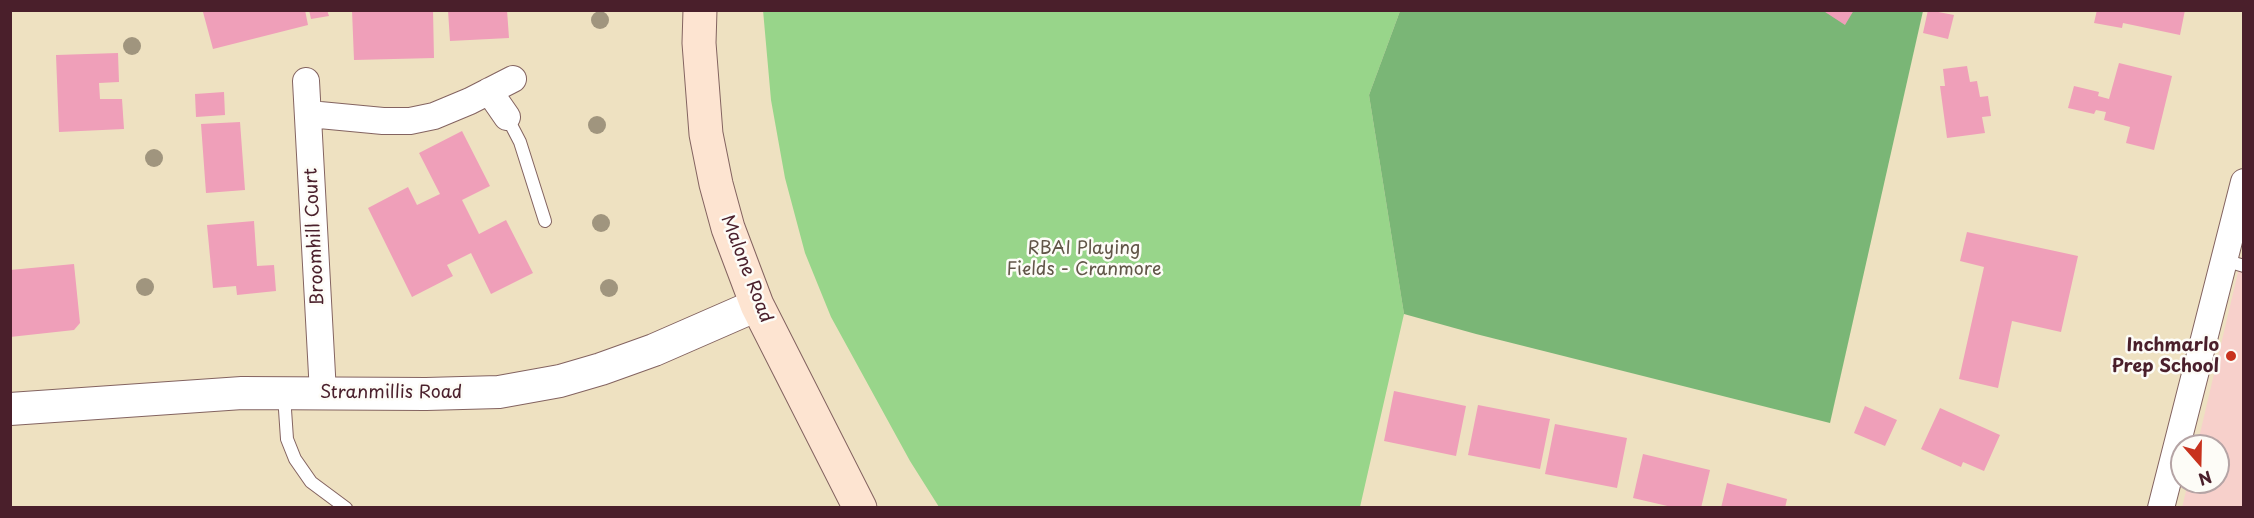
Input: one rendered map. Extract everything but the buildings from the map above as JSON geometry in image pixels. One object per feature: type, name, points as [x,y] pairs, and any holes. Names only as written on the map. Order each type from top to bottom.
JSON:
[{"type":"main road","name":"Malone Road","points":[[700,10],[699,43],[706,134],[728,228],[757,305],[860,507]]},
{"type":"street","points":[[309,114],[383,121],[410,121],[434,116],[513,79]]},
{"type":"street","name":"Broomhill Court","points":[[306,81],[324,393]]},
{"type":"street","points":[[489,91],[507,117]]},
{"type":"street","points":[[2161,507],[2234,263],[2244,182]]},
{"type":"street","name":"Stranmillis Road","points":[[10,409],[242,393],[499,392],[560,381],[637,356],[757,305]]},
{"type":"lane","points":[[507,117],[524,152],[545,221]]},
{"type":"lane","points":[[284,393],[287,439],[296,459],[311,482],[346,507]]},
{"type":"shaded area","name":"Inchmarlo Prep School","points":[[2243,251],[2243,507],[2182,508],[2185,494],[2230,494],[2230,434],[2200,434]]},
{"type":"green space","name":"RBAI Playing Fields - Cranmore","points":[[763,10],[1400,11],[1369,95],[1404,314],[1360,507],[939,507],[910,461],[831,317],[805,253],[785,178],[771,100]]},
{"type":"green space","points":[[1400,11],[1923,11],[1830,423],[1404,314],[1369,95]]},
{"type":"place","name":"Inchmarlo Prep School","points":[[2231,356]]}]
